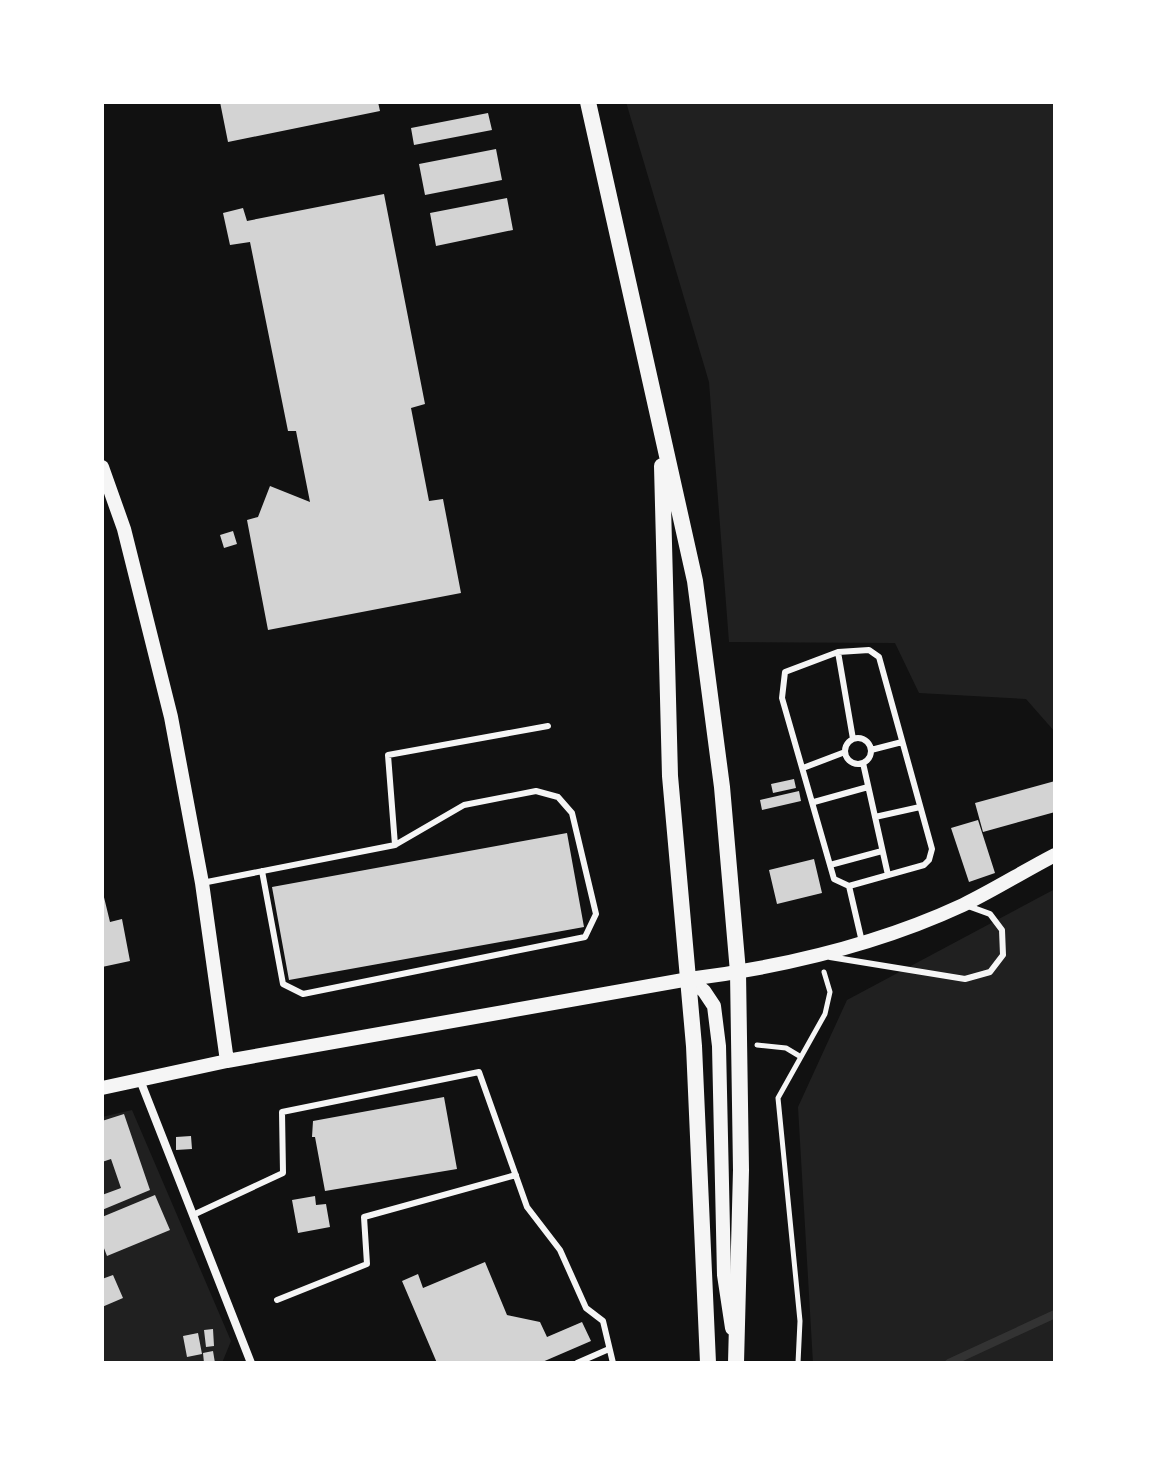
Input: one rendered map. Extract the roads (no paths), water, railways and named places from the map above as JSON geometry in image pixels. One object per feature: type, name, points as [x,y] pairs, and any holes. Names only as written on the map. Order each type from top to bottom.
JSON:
[{"type":"main road","points":[[588,102],[695,581],[722,787],[738,972],[741,1170],[736,1359]]},
{"type":"main road","points":[[662,435],[670,776],[689,979],[708,1363]]},
{"type":"street","points":[[102,467],[124,529],[171,717],[202,883],[227,1061]]},
{"type":"street","points":[[102,1088],[227,1061],[738,972],[819,955],[924,922],[1055,855]]},
{"type":"street","points":[[689,979],[704,991],[714,1006],[724,1275],[736,1359]]},
{"type":"street","points":[[139,1079],[251,1363]]},
{"type":"lane","points":[[869,650],[879,657],[902,742],[932,849],[929,860],[924,865],[849,886],[834,879],[782,698],[785,672],[838,652],[869,650]]},
{"type":"lane","points":[[838,652],[853,739]]},
{"type":"lane","points":[[395,845],[388,755],[548,726]]},
{"type":"lane","points":[[861,738],[871,750],[869,758],[863,763],[854,764],[845,752],[847,744],[861,738]]},
{"type":"lane","points":[[871,750],[902,742]]},
{"type":"lane","points":[[803,768],[845,752]]},
{"type":"lane","points":[[863,763],[888,875]]},
{"type":"lane","points":[[814,802],[868,787]]},
{"type":"lane","points":[[202,883],[262,871],[395,845],[464,805],[536,791],[558,797],[572,813],[596,914],[585,937],[303,994],[283,984],[262,871]]},
{"type":"lane","points":[[875,817],[920,807]]},
{"type":"lane","points":[[830,865],[882,851]]},
{"type":"lane","points":[[849,886],[862,942]]},
{"type":"lane","points":[[819,955],[965,979],[990,972],[1003,955],[1002,930],[990,914],[964,904]]},
{"type":"lane","points":[[193,1215],[283,1173],[282,1112],[479,1072],[527,1207],[560,1250],[586,1308],[603,1321],[613,1363]]},
{"type":"lane","points":[[277,1300],[367,1264],[364,1217],[516,1175]]},
{"type":"lane","points":[[577,1363],[609,1349]]},
{"type":"waterway","points":[[949,1363],[1055,1314]]}]
